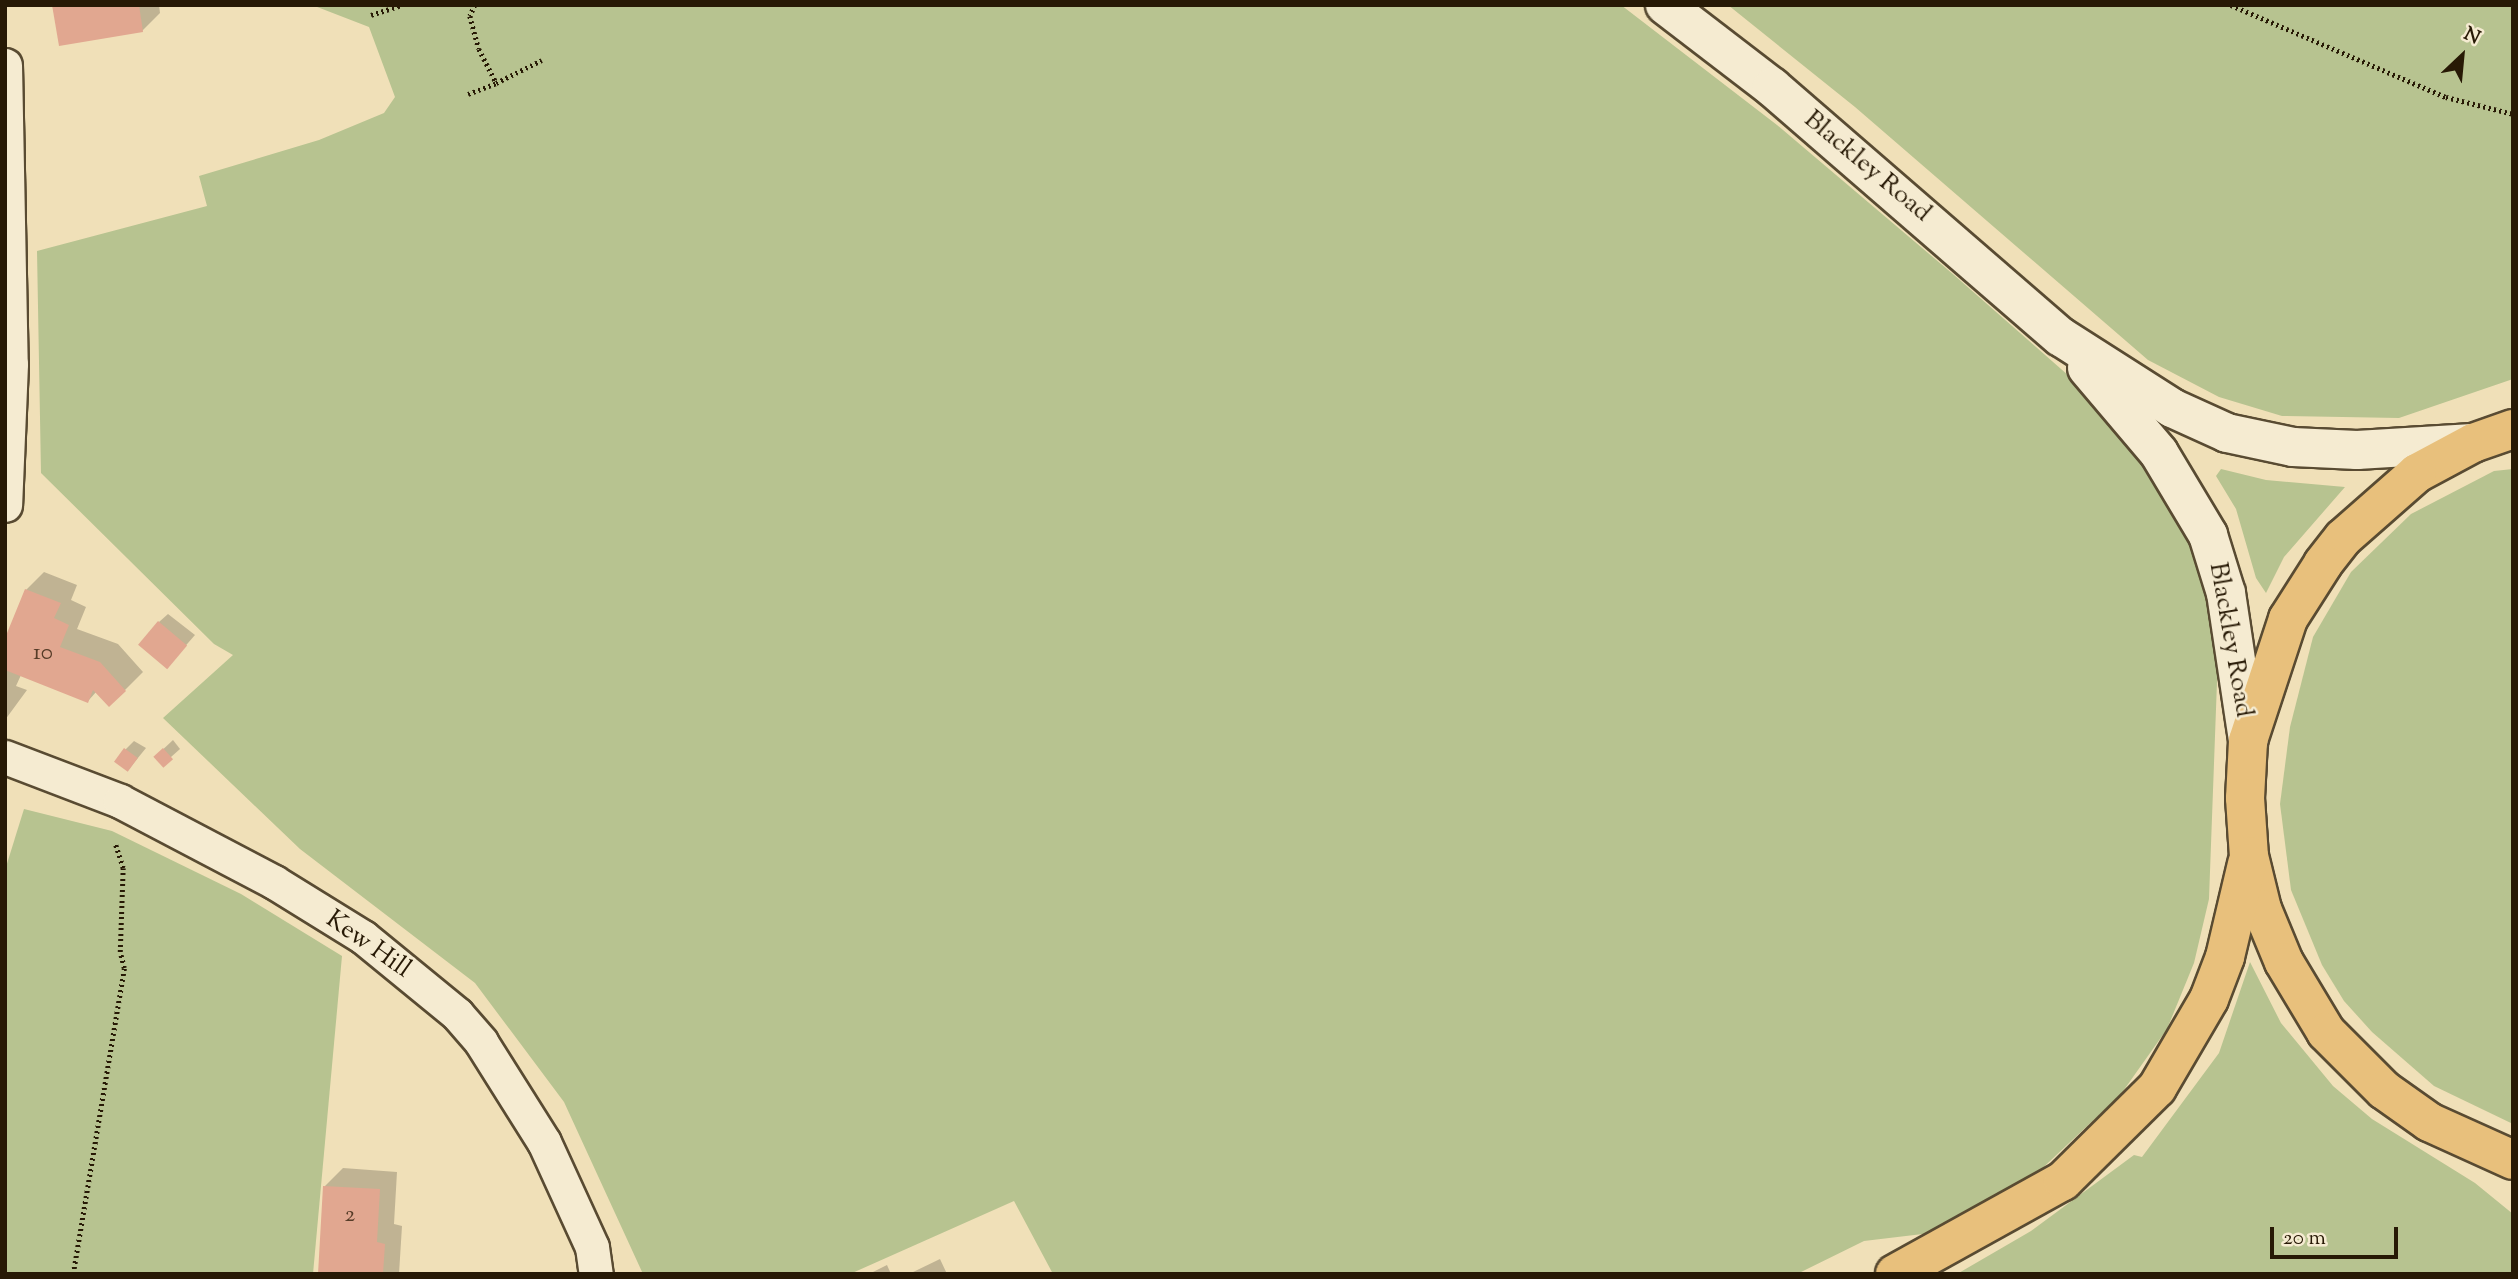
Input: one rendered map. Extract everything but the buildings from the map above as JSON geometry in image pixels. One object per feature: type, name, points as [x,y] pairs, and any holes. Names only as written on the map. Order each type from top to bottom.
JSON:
[{"type":"highway","points":[[1895,1274],[2063,1181],[2157,1088],[2209,999],[2225,957],[2249,856],[2248,741],[2288,619],[2323,564],[2390,493],[2473,443],[2513,429]]},
{"type":"highway","points":[[2249,856],[2280,953],[2326,1032],[2384,1090],[2429,1122],[2511,1161]]},
{"type":"street","name":"Blackley Road","points":[[1665,5],[1783,96],[2061,337],[2172,408],[2249,438],[2326,450],[2473,443]]},
{"type":"street","points":[[5,65],[11,364],[5,505]]},
{"type":"street","name":"Blackley Road","points":[[2061,337],[2159,453],[2208,535],[2227,593],[2248,741]]},
{"type":"street","name":"Kew Hill","points":[[5,757],[120,801],[274,882],[363,937],[457,1014],[481,1042],[544,1142],[592,1247],[596,1274]]},
{"type":"path","points":[[371,15],[401,5]]},
{"type":"path","points":[[475,5],[470,16],[476,38],[496,82]]},
{"type":"path","points":[[2231,5],[2446,97],[2513,114]]},
{"type":"path","points":[[468,94],[542,60]]},
{"type":"path","points":[[73,1274],[124,968],[120,952],[123,868],[112,831],[120,801]]},
{"type":"green space","points":[[312,5],[1621,5],[1777,125],[2069,376],[2126,434],[2168,488],[2214,602],[2218,655],[2209,899],[2194,963],[2167,1029],[2121,1094],[2032,1178],[1931,1233],[1864,1241],[1797,1274],[1053,1274],[1014,1201],[850,1274],[643,1274],[564,1102],[475,983],[300,849],[163,718],[233,655],[214,644],[41,473],[37,251],[207,206],[199,176],[319,140],[384,113],[395,97],[369,27]]},
{"type":"green space","points":[[1728,5],[2513,5],[2513,379],[2399,418],[2282,416],[2219,397],[2148,360],[1855,107]]},
{"type":"green space","points":[[2221,469],[2266,480],[2345,487],[2284,557],[2266,593],[2256,578],[2236,509],[2216,476]]},
{"type":"green space","points":[[2513,469],[2513,1124],[2434,1086],[2372,1032],[2344,1001],[2322,965],[2291,890],[2280,804],[2290,727],[2313,637],[2351,572],[2411,514],[2494,471]]},
{"type":"green space","points":[[24,809],[112,831],[241,894],[342,956],[313,1274],[5,1274],[5,870]]},
{"type":"green space","points":[[2250,962],[2281,1023],[2333,1086],[2372,1119],[2475,1183],[2513,1214],[2513,1274],[1957,1274],[2031,1231],[2134,1155],[2142,1157],[2219,1053]]}]
